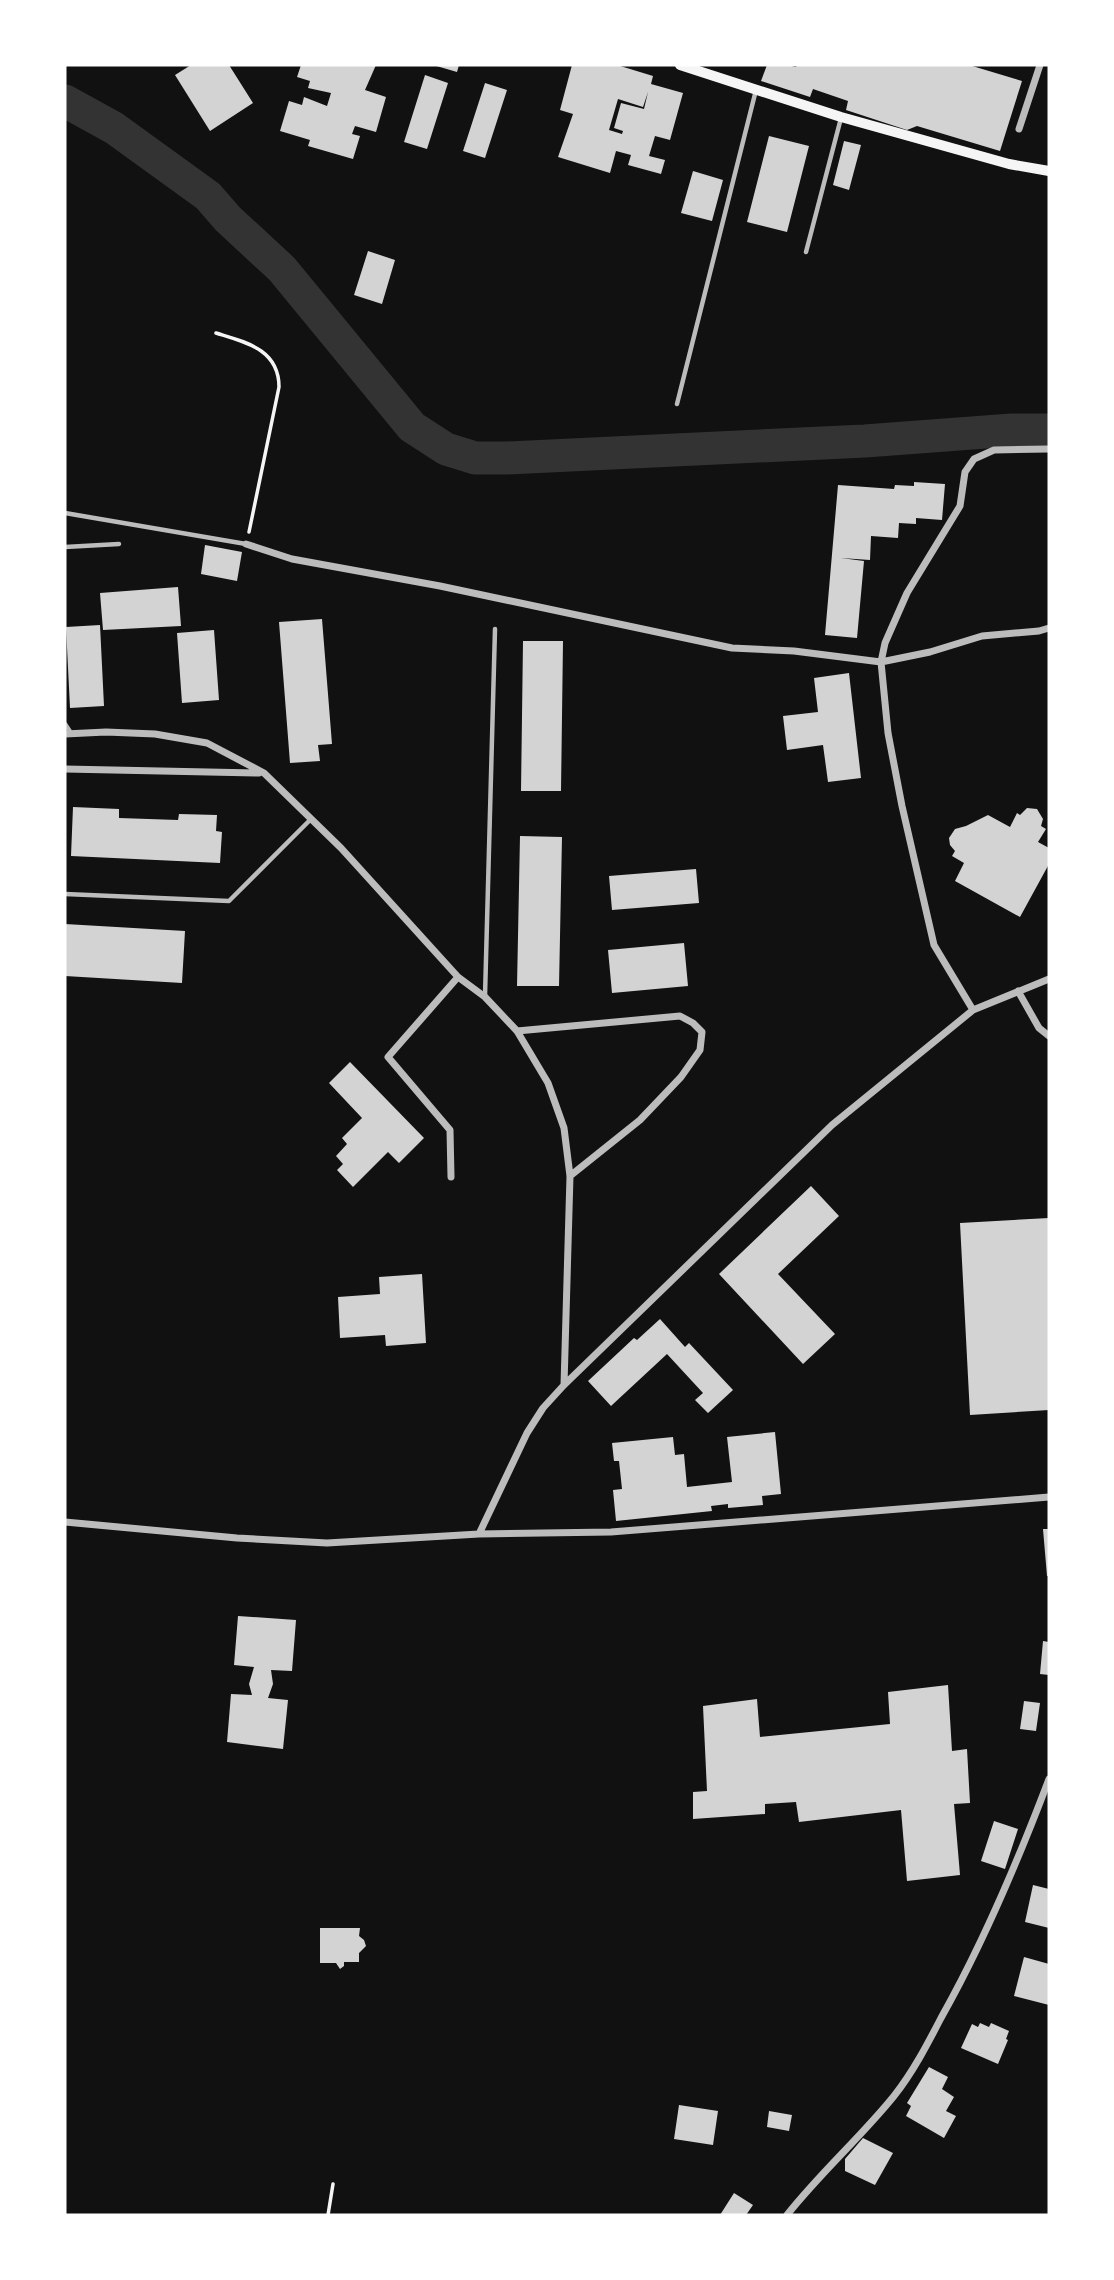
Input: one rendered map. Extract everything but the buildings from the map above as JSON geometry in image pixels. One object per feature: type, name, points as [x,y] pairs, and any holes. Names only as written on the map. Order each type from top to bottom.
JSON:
[{"type":"main road","points":[[680,65],[841,117],[1009,164],[1049,171]]},
{"type":"street","points":[[1020,129],[1041,65]]},
{"type":"street","points":[[973,1010],[934,945],[888,733],[881,662],[885,643],[907,593],[960,506],[965,472],[974,460],[994,450],[1049,449]]},
{"type":"street","points":[[246,544],[292,559],[440,586],[732,648],[794,651],[881,662],[930,652],[982,636],[1049,628]]},
{"type":"street","points":[[68,734],[155,734],[207,743],[264,773],[312,819],[458,976],[485,997],[517,1031],[548,1083],[564,1128],[570,1176],[565,1385]]},
{"type":"street","points":[[65,769],[264,773]]},
{"type":"street","points":[[451,1177],[450,1130],[388,1057],[458,976]]},
{"type":"street","points":[[479,1534],[527,1433],[543,1408],[832,1125],[973,1010],[1049,979]]},
{"type":"street","points":[[1018,991],[1039,1028],[1049,1036]]},
{"type":"street","points":[[517,1031],[680,1016],[702,1032],[700,1050],[681,1077],[640,1120],[570,1176]]},
{"type":"street","points":[[65,1522],[237,1538],[327,1543],[479,1534],[611,1532],[1049,1497]]},
{"type":"street","points":[[787,2215],[812,2183],[894,2097],[914,2068],[959,1986],[1017,1864],[1049,1779]]},
{"type":"lane","points":[[677,404],[756,89]]},
{"type":"lane","points":[[806,252],[841,117]]},
{"type":"lane","points":[[65,513],[246,544]]},
{"type":"lane","points":[[65,547],[119,544]]},
{"type":"lane","points":[[485,997],[495,629]]},
{"type":"lane","points":[[65,724],[68,734]]},
{"type":"lane","points":[[65,894],[229,901],[312,819]]},
{"type":"path","points":[[216,333],[252,344],[271,359],[279,373],[279,387],[246,544]]},
{"type":"path","points":[[328,2215],[333,2184]]},
{"type":"waterway","points":[[65,101],[114,128],[208,196],[228,219],[282,269],[412,427],[446,449],[475,458],[506,458],[1049,430]]}]
